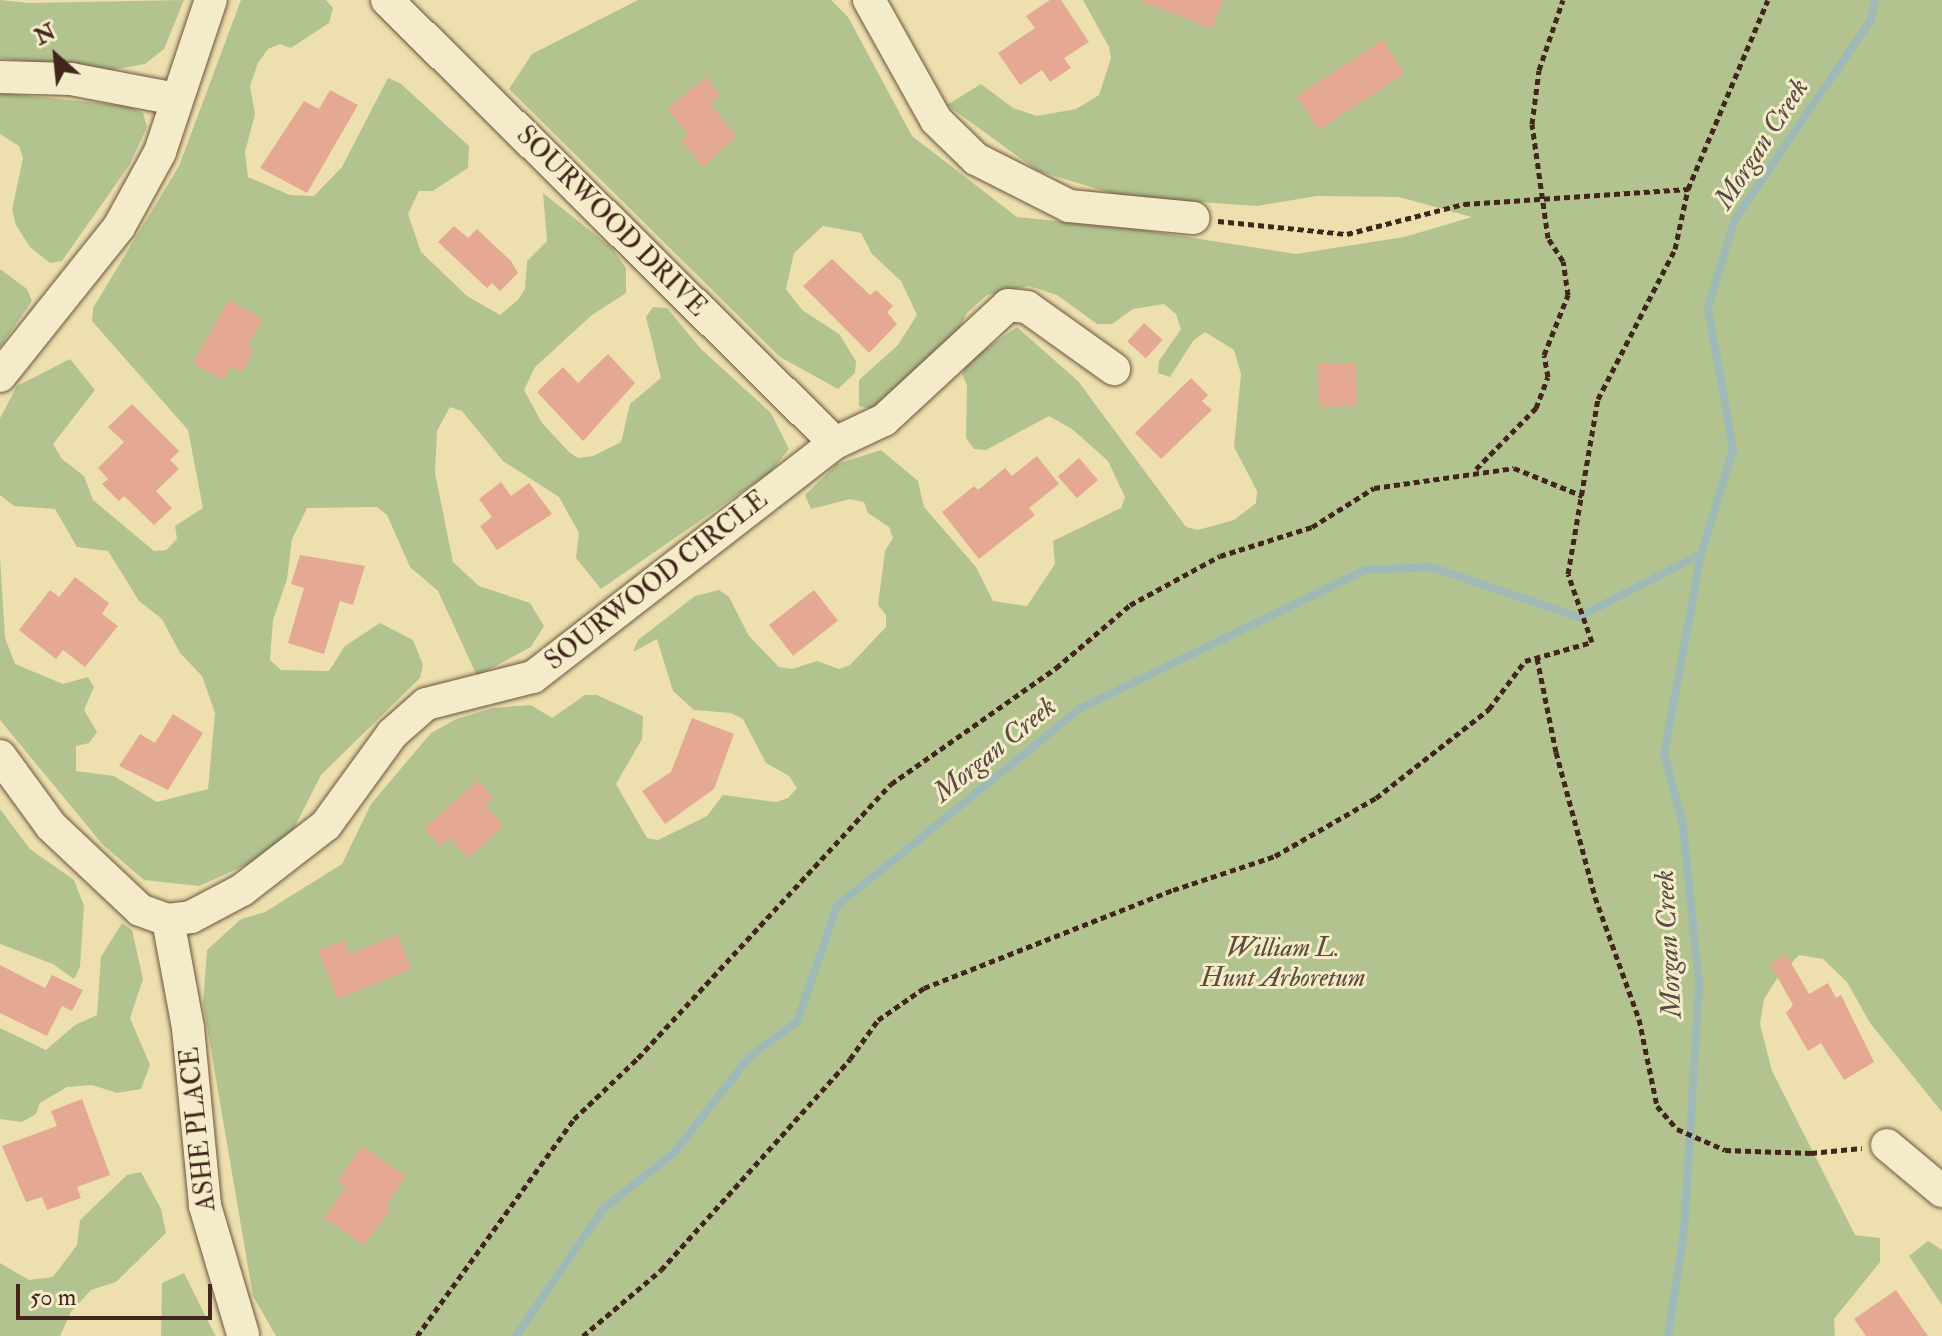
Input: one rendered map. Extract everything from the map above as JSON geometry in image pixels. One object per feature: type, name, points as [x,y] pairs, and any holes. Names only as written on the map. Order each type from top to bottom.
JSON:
[{"type":"street","points":[[0,376],[119,227],[160,152],[211,0]]},
{"type":"street","name":"SOURWOOD DRIVE","points":[[387,0],[835,443]]},
{"type":"street","points":[[869,0],[936,120],[976,159],[1069,206],[1193,218]]},
{"type":"street","points":[[0,77],[71,79],[176,99]]},
{"type":"street","name":"SOURWOOD CIRCLE","points":[[168,920],[191,917],[230,897],[286,859],[326,825],[392,734],[426,704],[533,677],[835,443],[884,420],[1008,305],[1027,307],[1114,369]]},
{"type":"street","points":[[0,756],[51,826],[140,910],[168,920]]},
{"type":"street","name":"ASHE PLACE","points":[[168,920],[188,1028],[205,1206],[243,1334]]},
{"type":"street","points":[[1887,1145],[1942,1191]]},
{"type":"path","points":[[1474,470],[1536,408],[1548,377],[1544,355],[1568,295],[1563,261],[1548,238],[1532,124],[1539,70],[1563,0]]},
{"type":"path","points":[[583,1336],[661,1270],[850,1059],[878,1020],[924,988],[1173,890],[1275,856],[1376,798],[1489,709],[1525,661],[1592,642],[1568,574],[1598,399],[1675,249],[1688,189],[1768,0]]},
{"type":"path","points":[[1193,218],[1347,234],[1464,204],[1688,189]]},
{"type":"path","points":[[417,1336],[574,1119],[638,1058],[891,784],[1056,668],[1130,605],[1220,556],[1312,527],[1374,488],[1474,470],[1514,468],[1583,496]]},
{"type":"path","points":[[1537,658],[1556,752],[1595,897],[1639,1019],[1657,1106],[1677,1129],[1725,1150],[1811,1153],[1887,1145]]},
{"type":"green space","points":[[0,0],[29,3],[184,0],[164,49],[145,64],[105,71],[0,58]]},
{"type":"green space","points":[[241,0],[326,0],[333,8],[329,23],[291,48],[280,44],[268,49],[258,63],[250,86],[255,114],[245,152],[248,177],[290,195],[314,196],[342,167],[388,78],[400,83],[469,146],[468,168],[433,191],[419,191],[408,214],[421,252],[467,296],[500,315],[518,300],[525,289],[527,261],[547,241],[543,193],[612,248],[626,268],[626,293],[592,315],[535,367],[524,390],[542,423],[569,452],[578,458],[593,456],[621,442],[630,404],[661,378],[646,317],[653,307],[667,308],[701,349],[771,413],[789,449],[772,471],[601,589],[576,558],[579,533],[559,497],[503,461],[462,411],[450,407],[437,431],[435,473],[453,562],[479,586],[530,603],[544,626],[531,647],[477,676],[438,591],[410,567],[387,515],[377,507],[307,508],[292,539],[287,579],[273,620],[270,660],[281,670],[329,671],[345,646],[380,623],[413,640],[423,665],[420,678],[321,775],[292,832],[264,857],[199,886],[144,880],[103,845],[0,720],[0,556],[5,638],[15,664],[63,684],[88,677],[94,687],[84,710],[97,732],[89,743],[76,746],[76,771],[114,776],[157,802],[208,789],[215,713],[202,676],[180,653],[162,619],[139,601],[108,551],[77,547],[55,509],[14,506],[0,495],[0,418],[17,386],[70,359],[95,390],[53,444],[62,459],[84,476],[93,500],[154,551],[166,550],[177,539],[175,526],[203,508],[188,430],[92,321],[93,308],[179,166]]},
{"type":"green space","name":"William L. Hunt Arboretum","points":[[638,0],[831,0],[848,17],[912,136],[1017,217],[1136,229],[1296,254],[1404,237],[1472,217],[1399,197],[1317,196],[1257,206],[1124,197],[1038,171],[947,105],[981,84],[1013,108],[1037,116],[1076,109],[1099,95],[1111,58],[1109,47],[1083,0],[1942,0],[1942,1112],[1870,1023],[1847,982],[1823,959],[1799,955],[1778,977],[1764,999],[1760,1024],[1772,1071],[1855,1235],[1880,1238],[1880,1262],[1834,1319],[1835,1336],[276,1336],[253,1296],[203,1003],[207,950],[241,919],[265,912],[342,864],[371,804],[431,733],[456,719],[493,708],[531,705],[552,718],[585,695],[597,695],[643,716],[642,739],[616,784],[647,838],[658,840],[707,816],[723,795],[776,802],[788,798],[797,788],[789,776],[766,763],[743,719],[731,713],[694,710],[673,691],[657,639],[633,652],[638,640],[695,596],[719,590],[729,597],[749,636],[779,667],[792,669],[817,661],[839,669],[850,665],[886,627],[886,615],[878,605],[885,551],[893,538],[889,527],[868,513],[864,502],[850,499],[811,509],[805,495],[837,464],[881,450],[918,481],[924,507],[976,567],[993,601],[1027,606],[1055,564],[1053,541],[1121,508],[1125,497],[1108,461],[1072,429],[1049,416],[986,450],[974,449],[966,438],[967,385],[962,374],[967,362],[1017,327],[1078,381],[1186,527],[1198,530],[1234,520],[1256,503],[1257,491],[1234,447],[1241,374],[1234,350],[1205,332],[1193,341],[1170,377],[1158,373],[1159,361],[1181,329],[1176,314],[1164,304],[1133,309],[1112,324],[1097,324],[1057,295],[1029,286],[987,295],[967,313],[945,356],[872,409],[859,406],[859,380],[898,345],[917,315],[901,281],[872,254],[861,233],[823,226],[794,253],[786,289],[802,310],[839,334],[856,361],[855,373],[838,389],[780,357],[509,89],[532,54]]},
{"type":"green space","points":[[0,93],[128,106],[143,113],[147,127],[130,164],[62,261],[50,263],[30,247],[16,225],[12,210],[23,158],[19,146],[0,134]]},
{"type":"green space","points":[[0,269],[27,289],[32,301],[0,347]]},
{"type":"green space","points":[[0,809],[30,849],[74,880],[84,906],[80,967],[74,979],[53,964],[0,944]]},
{"type":"green space","points":[[122,923],[132,930],[143,979],[130,1018],[150,1065],[141,1089],[117,1093],[92,1085],[67,1087],[40,1103],[36,1114],[22,1122],[0,1119],[0,1028],[46,1050],[75,1025],[97,1015],[101,957]]},
{"type":"green space","points":[[141,1172],[161,1209],[166,1233],[116,1282],[91,1290],[71,1312],[60,1336],[0,1336],[0,1263],[29,1280],[53,1277],[77,1245],[80,1220],[127,1175]]},
{"type":"green space","points":[[1928,1241],[1942,1250],[1942,1305],[1909,1256]]},
{"type":"green space","points":[[184,1273],[216,1336],[161,1336],[162,1283]]},
{"type":"building","points":[[1050,0],[1061,0],[1089,42],[1064,58],[1071,68],[1050,82],[1042,70],[1020,85],[998,53],[1035,28],[1026,16]]},
{"type":"building","points":[[1139,0],[1223,0],[1212,29]]},
{"type":"building","points":[[1383,40],[1405,74],[1318,130],[1297,96]]},
{"type":"building","points":[[706,77],[720,95],[710,104],[737,136],[703,166],[681,140],[688,134],[667,109]]},
{"type":"building","points":[[330,90],[358,105],[307,193],[260,168],[304,101],[319,109]]},
{"type":"building","points":[[454,226],[468,238],[477,229],[511,261],[518,273],[500,291],[492,283],[487,288],[438,242]]},
{"type":"building","points":[[832,259],[870,295],[876,290],[893,306],[887,312],[897,324],[869,353],[803,286]]},
{"type":"building","points":[[229,300],[263,319],[247,346],[254,350],[242,372],[231,367],[223,380],[193,363]]},
{"type":"building","points":[[1144,323],[1163,340],[1146,358],[1127,342]]},
{"type":"building","points":[[608,354],[635,383],[583,441],[537,392],[563,367],[578,383]]},
{"type":"building","points":[[1356,363],[1357,406],[1319,407],[1318,364]]},
{"type":"building","points":[[1191,378],[1208,395],[1202,401],[1212,410],[1161,459],[1135,433]]},
{"type":"building","points":[[132,404],[179,451],[170,460],[179,469],[156,491],[172,508],[154,525],[124,496],[119,501],[102,484],[108,479],[98,468],[124,442],[108,427]]},
{"type":"building","points":[[1037,456],[1059,484],[1029,508],[1035,515],[979,559],[942,512],[974,486],[978,490],[1005,468],[1012,476]]},
{"type":"building","points":[[1079,458],[1098,480],[1077,498],[1058,476]]},
{"type":"building","points":[[501,482],[511,496],[529,483],[552,514],[497,550],[480,526],[492,517],[479,499]]},
{"type":"building","points":[[300,555],[365,566],[353,605],[340,601],[324,654],[288,643],[304,588],[291,584]]},
{"type":"building","points":[[75,577],[109,603],[102,614],[118,626],[85,667],[63,650],[56,659],[19,630],[50,590],[59,597]]},
{"type":"building","points":[[814,590],[838,621],[793,656],[769,625]]},
{"type":"building","points":[[173,714],[203,733],[168,790],[119,766],[140,734],[155,743]]},
{"type":"building","points":[[692,718],[734,734],[714,789],[665,824],[642,791],[671,772]]},
{"type":"building","points":[[478,781],[493,798],[485,805],[503,825],[469,858],[449,837],[440,846],[424,828]]},
{"type":"building","points":[[398,935],[411,969],[338,999],[318,951],[344,940],[350,954]]},
{"type":"building","points":[[1786,954],[1809,994],[1828,983],[1836,998],[1841,995],[1874,1062],[1844,1080],[1821,1043],[1808,1051],[1786,1013],[1793,1005],[1770,964]]},
{"type":"building","points":[[0,965],[45,988],[52,975],[83,990],[72,1011],[62,1006],[47,1036],[0,1013]]},
{"type":"building","points":[[82,1099],[110,1175],[77,1187],[81,1198],[47,1210],[42,1197],[26,1202],[2,1146],[57,1126],[51,1111]]},
{"type":"building","points":[[362,1146],[406,1176],[386,1206],[391,1209],[364,1245],[324,1218],[346,1187],[338,1181]]},
{"type":"building","points":[[1896,1290],[1928,1336],[1866,1336],[1854,1319]]},
{"type":"waterway","name":"Morgan Creek","points":[[516,1336],[603,1209],[673,1154],[750,1056],[797,1022],[837,906],[1081,708],[1365,570],[1431,567],[1579,617],[1701,554],[1733,450],[1708,307],[1735,219],[1871,20],[1875,0]]},
{"type":"waterway","name":"Morgan Creek","points":[[1668,1336],[1684,1231],[1699,985],[1683,824],[1664,754],[1701,554]]}]
